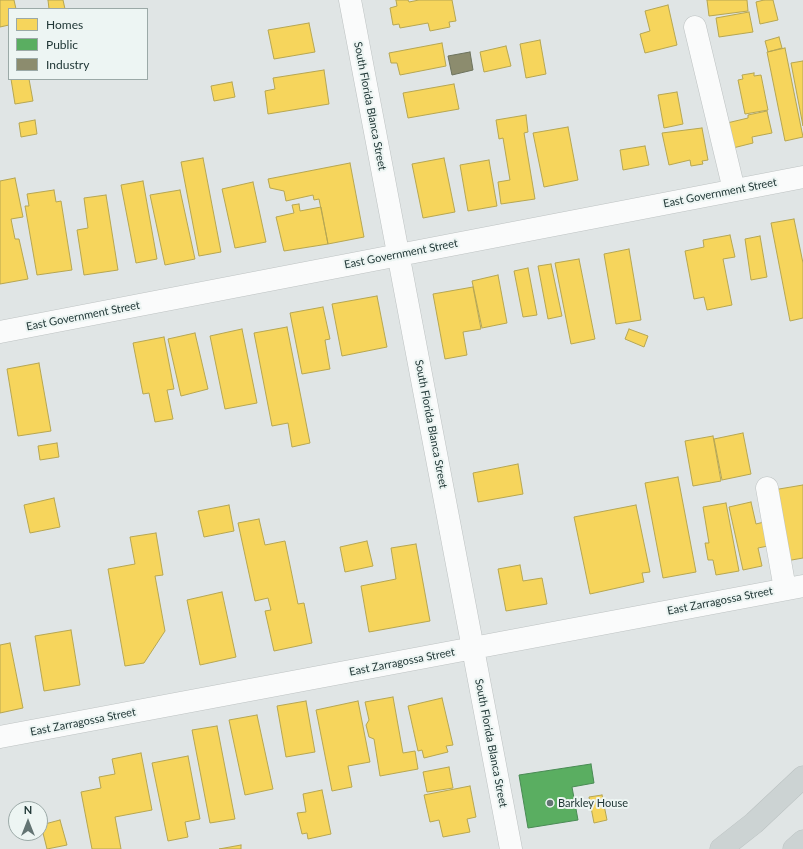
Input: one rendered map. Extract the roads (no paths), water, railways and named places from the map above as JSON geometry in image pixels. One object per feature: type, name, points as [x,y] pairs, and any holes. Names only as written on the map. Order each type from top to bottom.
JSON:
[{"type":"main road","points":[[721,849],[754,823],[803,777]]},
{"type":"main road","points":[[794,849],[803,841]]},
{"type":"street","name":"South Florida Blanca Street","points":[[350,0],[511,849]]},
{"type":"street","points":[[695,27],[734,190]]},
{"type":"street","name":"East Government Street","points":[[0,332],[803,177]]},
{"type":"street","points":[[767,488],[794,587]]},
{"type":"street","name":"East Zarragossa Street","points":[[0,737],[794,587]]},
{"type":"place","name":"Barkley House","points":[[550,803]]}]
